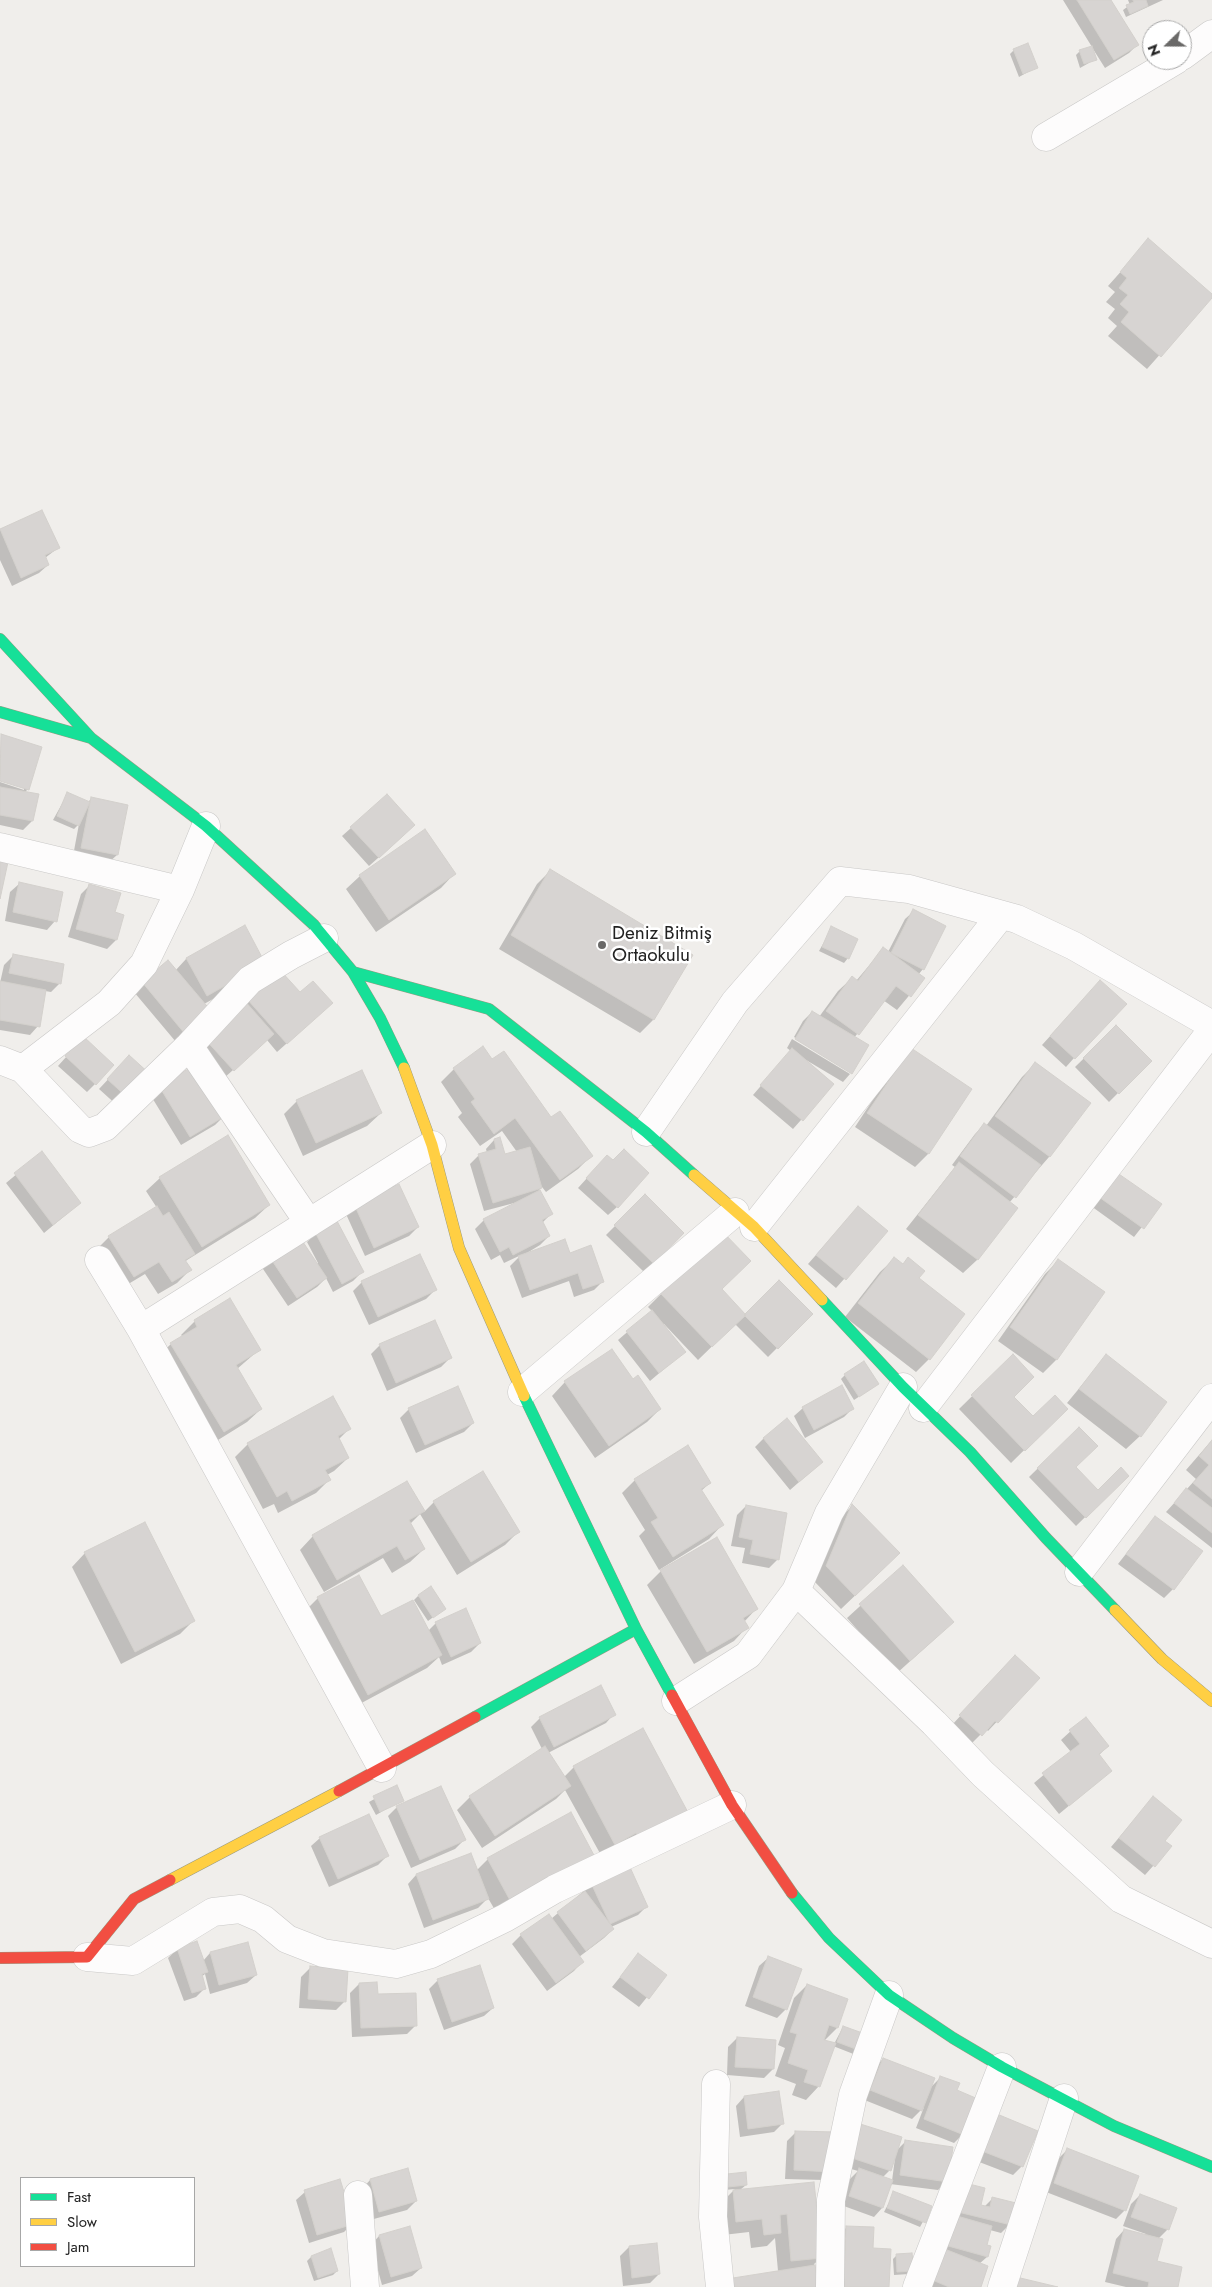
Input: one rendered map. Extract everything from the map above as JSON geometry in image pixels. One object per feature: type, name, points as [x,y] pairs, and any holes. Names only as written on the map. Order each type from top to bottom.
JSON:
[{"type":"street","points":[[1192,49],[1212,34]]},
{"type":"street","points":[[1046,137],[1159,70]]},
{"type":"street","points":[[0,639],[91,738],[206,826],[314,925],[353,972],[380,1018],[407,1074],[432,1145],[459,1248],[522,1392],[636,1629],[732,1805],[786,1886],[829,1938],[890,1995],[953,2038],[1002,2067],[1114,2126],[1212,2167]]},
{"type":"street","points":[[0,712],[91,738]]},
{"type":"street","points":[[206,826],[180,890],[144,964],[115,997],[11,1064],[80,1129],[89,1132],[105,1127],[189,1046],[250,980],[291,954],[324,938]]},
{"type":"street","points":[[0,847],[180,890]]},
{"type":"street","points":[[646,1132],[735,1002],[840,881],[909,889],[1017,919],[1074,946],[1212,1025]]},
{"type":"street","points":[[522,1392],[745,1219],[1001,915]]},
{"type":"street","points":[[353,972],[489,1009],[646,1132],[745,1219],[923,1408],[970,1452],[1079,1572],[1162,1659],[1212,1701]]},
{"type":"street","points":[[923,1408],[1212,1030]]},
{"type":"street","points":[[189,1046],[309,1223]]},
{"type":"street","points":[[141,1329],[432,1145]]},
{"type":"street","points":[[99,1260],[141,1329],[382,1768]]},
{"type":"street","points":[[676,1701],[748,1655],[796,1591],[829,1513],[903,1387]]},
{"type":"street","points":[[1079,1572],[1212,1398]]},
{"type":"street","points":[[796,1591],[934,1723],[997,1788],[1121,1899],[1212,1944]]},
{"type":"street","points":[[87,1956],[134,1899],[382,1768],[636,1629]]},
{"type":"street","points":[[0,1958],[87,1956],[133,1961],[213,1912],[240,1909],[264,1919],[287,1939],[323,1953],[396,1964],[431,1954],[505,1918],[556,1889],[732,1805]]},
{"type":"street","points":[[830,2287],[831,2200],[853,2095],[890,1995]]},
{"type":"street","points":[[917,2287],[1002,2067]]},
{"type":"street","points":[[716,2084],[713,2217],[720,2287]]},
{"type":"street","points":[[1002,2287],[1064,2098]]},
{"type":"street","points":[[358,2195],[365,2287]]},
{"type":"building","points":[[1077,0],[1111,0],[1139,45],[1114,60]]},
{"type":"building","points":[[1133,0],[1146,0],[1148,6],[1130,14],[1126,5],[1134,2]]},
{"type":"building","points":[[1028,43],[1038,68],[1023,74],[1013,49]]},
{"type":"building","points":[[1092,46],[1097,60],[1084,64],[1079,50]]},
{"type":"building","points":[[1148,238],[1212,294],[1212,298],[1161,357],[1121,322],[1129,312],[1120,304],[1128,295],[1119,288],[1127,278],[1120,272]]},
{"type":"building","points":[[42,510],[60,548],[45,555],[49,565],[21,578],[0,529]]},
{"type":"building","points":[[1,734],[42,747],[29,790],[0,781]]},
{"type":"building","points":[[0,787],[39,794],[33,821],[0,815]]},
{"type":"building","points":[[67,792],[90,802],[79,826],[57,816]]},
{"type":"building","points":[[387,794],[415,825],[379,858],[350,827]]},
{"type":"building","points":[[91,797],[128,805],[118,855],[81,848]]},
{"type":"building","points":[[425,829],[456,874],[389,920],[359,875]]},
{"type":"building","points":[[0,860],[8,862],[0,899]]},
{"type":"building","name":"Deniz Bitmiş Ortaokulu","points":[[550,869],[693,955],[654,1020],[511,935]]},
{"type":"building","points":[[19,882],[63,892],[57,922],[13,912]]},
{"type":"building","points":[[89,884],[121,893],[115,912],[124,915],[117,940],[76,929]]},
{"type":"building","points":[[913,909],[946,926],[924,970],[891,953]]},
{"type":"building","points":[[245,925],[265,963],[207,996],[186,958]]},
{"type":"building","points":[[831,926],[858,939],[849,959],[822,947]]},
{"type":"building","points":[[883,947],[925,978],[911,997],[896,986],[859,1035],[826,1011],[852,976],[858,981]]},
{"type":"building","points":[[13,954],[64,964],[61,984],[9,973]]},
{"type":"building","points":[[168,960],[212,1012],[185,1034],[142,982]]},
{"type":"building","points":[[280,970],[300,992],[313,981],[333,1003],[287,1044],[247,999]]},
{"type":"building","points":[[1100,980],[1127,1004],[1075,1059],[1050,1036]]},
{"type":"building","points":[[0,981],[46,990],[40,1027],[0,1020]]},
{"type":"building","points":[[244,1000],[274,1034],[234,1071],[203,1037]]},
{"type":"building","points":[[812,1011],[869,1045],[852,1074],[795,1039]]},
{"type":"building","points":[[1116,1025],[1152,1061],[1119,1094],[1083,1058]]},
{"type":"building","points":[[83,1036],[114,1065],[96,1085],[65,1056]]},
{"type":"building","points":[[483,1046],[492,1059],[504,1051],[551,1117],[560,1111],[593,1156],[560,1180],[515,1118],[494,1134],[471,1102],[475,1099],[453,1068]]},
{"type":"building","points":[[792,1048],[834,1084],[803,1121],[760,1085]]},
{"type":"building","points":[[911,1048],[972,1089],[929,1154],[867,1113]]},
{"type":"building","points":[[129,1055],[151,1075],[129,1099],[107,1079]]},
{"type":"building","points":[[1035,1062],[1091,1103],[1050,1157],[995,1116]]},
{"type":"building","points":[[195,1065],[225,1116],[190,1137],[159,1086]]},
{"type":"building","points":[[362,1070],[382,1113],[316,1143],[296,1100]]},
{"type":"building","points":[[984,1123],[1041,1165],[1016,1198],[960,1156]]},
{"type":"building","points":[[228,1135],[270,1205],[202,1247],[159,1177]]},
{"type":"building","points":[[500,1137],[505,1154],[530,1147],[542,1188],[493,1203],[478,1154],[496,1149],[494,1139]]},
{"type":"building","points":[[624,1149],[649,1173],[618,1208],[586,1178],[607,1155],[613,1160]]},
{"type":"building","points":[[42,1151],[81,1203],[53,1225],[14,1173]]},
{"type":"building","points":[[959,1162],[1018,1208],[978,1260],[918,1215]]},
{"type":"building","points":[[1116,1172],[1162,1204],[1144,1229],[1099,1197]]},
{"type":"building","points":[[399,1184],[419,1227],[374,1248],[354,1204]]},
{"type":"building","points":[[540,1190],[553,1214],[542,1220],[550,1236],[513,1255],[509,1247],[500,1252],[483,1219]]},
{"type":"building","points":[[645,1194],[684,1233],[654,1264],[614,1225]]},
{"type":"building","points":[[157,1206],[163,1216],[169,1212],[195,1254],[185,1260],[192,1270],[172,1282],[159,1262],[134,1277],[108,1236]]},
{"type":"building","points":[[858,1206],[888,1231],[846,1280],[816,1255]]},
{"type":"building","points":[[337,1221],[364,1272],[342,1284],[315,1232]]},
{"type":"building","points":[[720,1229],[751,1261],[722,1289],[746,1315],[712,1347],[660,1293]]},
{"type":"building","points":[[299,1236],[327,1278],[297,1298],[269,1256]]},
{"type":"building","points":[[565,1239],[570,1253],[591,1245],[604,1282],[583,1289],[578,1273],[530,1290],[518,1256]]},
{"type":"building","points":[[420,1254],[437,1290],[378,1317],[361,1281]]},
{"type":"building","points":[[894,1257],[903,1264],[908,1257],[925,1271],[919,1278],[965,1314],[930,1360],[858,1303]]},
{"type":"building","points":[[1058,1259],[1105,1292],[1057,1360],[1010,1327]]},
{"type":"building","points":[[779,1280],[813,1314],[778,1349],[744,1315]]},
{"type":"building","points":[[230,1298],[261,1350],[236,1365],[262,1409],[224,1432],[170,1343],[197,1327],[194,1320]]},
{"type":"building","points":[[652,1310],[686,1352],[659,1373],[626,1331]]},
{"type":"building","points":[[435,1320],[452,1358],[396,1383],[379,1344]]},
{"type":"building","points":[[612,1349],[633,1379],[638,1375],[661,1409],[609,1446],[564,1381]]},
{"type":"building","points":[[1013,1354],[1034,1377],[1014,1397],[1033,1416],[1055,1395],[1068,1409],[1025,1451],[971,1395]]},
{"type":"building","points":[[1106,1354],[1167,1402],[1141,1437],[1079,1389]]},
{"type":"building","points":[[864,1361],[879,1384],[859,1397],[844,1374]]},
{"type":"building","points":[[842,1385],[854,1409],[814,1430],[802,1407]]},
{"type":"building","points":[[458,1386],[474,1423],[425,1445],[408,1408]]},
{"type":"building","points":[[333,1396],[351,1429],[338,1436],[349,1458],[325,1470],[331,1480],[292,1501],[287,1491],[277,1497],[247,1443]]},
{"type":"building","points":[[787,1418],[823,1462],[799,1482],[763,1438]]},
{"type":"building","points":[[1079,1427],[1098,1446],[1076,1467],[1098,1490],[1121,1467],[1129,1476],[1086,1518],[1037,1468]]},
{"type":"building","points":[[1212,1440],[1212,1499],[1193,1483],[1209,1465],[1199,1456]]},
{"type":"building","points":[[688,1445],[711,1483],[701,1489],[724,1525],[673,1557],[651,1522],[658,1518],[634,1479]]},
{"type":"building","points":[[483,1471],[520,1532],[471,1562],[433,1501]]},
{"type":"building","points":[[407,1481],[425,1511],[409,1520],[425,1549],[405,1560],[397,1546],[337,1580],[312,1535]]},
{"type":"building","points":[[1186,1488],[1212,1508],[1212,1533],[1174,1503]]},
{"type":"building","points":[[852,1504],[900,1553],[855,1596],[826,1566]]},
{"type":"building","points":[[746,1505],[787,1513],[779,1560],[750,1554],[753,1540],[739,1537]]},
{"type":"building","points":[[1155,1516],[1203,1551],[1174,1590],[1126,1554]]},
{"type":"building","points":[[145,1522],[195,1621],[135,1652],[84,1552]]},
{"type":"building","points":[[717,1537],[758,1609],[743,1618],[749,1628],[707,1652],[660,1570]]},
{"type":"building","points":[[903,1565],[954,1622],[910,1661],[859,1604]]},
{"type":"building","points":[[359,1575],[381,1616],[413,1600],[442,1655],[368,1695],[317,1597]]},
{"type":"building","points":[[431,1586],[446,1609],[433,1618],[418,1595]]},
{"type":"building","points":[[466,1608],[481,1643],[451,1657],[435,1622]]},
{"type":"building","points":[[1015,1655],[1040,1678],[998,1723],[995,1721],[982,1736],[959,1715]]},
{"type":"building","points":[[601,1685],[616,1715],[554,1747],[539,1717]]},
{"type":"building","points":[[1086,1717],[1109,1746],[1099,1754],[1112,1771],[1069,1806],[1042,1773],[1080,1744],[1069,1730]]},
{"type":"building","points":[[643,1728],[691,1818],[642,1845],[636,1833],[615,1845],[573,1766]]},
{"type":"building","points":[[545,1746],[571,1786],[495,1836],[469,1796]]},
{"type":"building","points":[[397,1785],[404,1801],[380,1812],[373,1796]]},
{"type":"building","points":[[441,1786],[466,1840],[420,1860],[396,1806]]},
{"type":"building","points":[[1153,1796],[1182,1820],[1165,1841],[1172,1846],[1155,1867],[1119,1838]]},
{"type":"building","points":[[571,1812],[596,1859],[512,1904],[487,1858]]},
{"type":"building","points":[[369,1814],[389,1856],[338,1879],[319,1837]]},
{"type":"building","points":[[471,1853],[489,1899],[433,1920],[416,1874]]},
{"type":"building","points":[[629,1865],[648,1907],[610,1924],[591,1883]]},
{"type":"building","points":[[585,1891],[614,1929],[586,1951],[557,1912]]},
{"type":"building","points":[[549,1914],[584,1962],[556,1983],[520,1934]]},
{"type":"building","points":[[197,1941],[208,1972],[202,1974],[206,1989],[192,1993],[177,1948]]},
{"type":"building","points":[[248,1942],[257,1975],[219,1985],[210,1952]]},
{"type":"building","points":[[638,1953],[667,1975],[649,1999],[620,1977]]},
{"type":"building","points":[[768,1956],[802,1969],[787,2010],[753,1997]]},
{"type":"building","points":[[480,1965],[494,2008],[452,2022],[437,1979]]},
{"type":"building","points":[[310,1966],[348,1969],[346,2002],[308,1999]]},
{"type":"building","points":[[377,1982],[378,1994],[416,1993],[417,2026],[361,2028],[359,1983]]},
{"type":"building","points":[[807,1984],[848,1999],[838,2028],[829,2025],[824,2040],[836,2043],[820,2087],[804,2082],[808,2070],[788,2063],[797,2034],[790,2032]]},
{"type":"building","points":[[843,2026],[868,2035],[861,2051],[837,2042]]},
{"type":"building","points":[[737,2037],[776,2040],[774,2069],[735,2067]]},
{"type":"building","points":[[883,2058],[935,2078],[922,2111],[870,2090]]},
{"type":"building","points":[[940,2076],[960,2083],[957,2090],[978,2099],[964,2135],[924,2119]]},
{"type":"building","points":[[779,2091],[784,2124],[748,2129],[744,2096]]},
{"type":"building","points":[[997,2114],[1038,2131],[1023,2167],[982,2151]]},
{"type":"building","points":[[857,2123],[902,2137],[891,2171],[846,2156]]},
{"type":"building","points":[[795,2131],[836,2132],[834,2172],[794,2170]]},
{"type":"building","points":[[905,2140],[953,2147],[948,2182],[900,2175]]},
{"type":"building","points":[[1067,2148],[1139,2176],[1126,2211],[1054,2183]]},
{"type":"building","points":[[408,2168],[417,2201],[379,2212],[370,2179]]},
{"type":"building","points":[[859,2168],[893,2180],[883,2208],[849,2196]]},
{"type":"building","points":[[746,2172],[747,2185],[728,2187],[727,2174]]},
{"type":"building","points":[[340,2179],[354,2224],[317,2235],[304,2190]]},
{"type":"building","points":[[814,2182],[822,2258],[791,2261],[787,2214],[780,2215],[781,2233],[764,2235],[762,2219],[736,2222],[733,2190]]},
{"type":"building","points":[[961,2182],[985,2188],[981,2205],[990,2207],[992,2197],[1016,2203],[1011,2225],[954,2211]]},
{"type":"building","points":[[893,2191],[932,2206],[926,2223],[887,2208]]},
{"type":"building","points":[[1140,2194],[1177,2208],[1169,2230],[1131,2217]]},
{"type":"building","points":[[950,2214],[992,2226],[987,2245],[991,2246],[988,2257],[941,2244]]},
{"type":"building","points":[[410,2226],[422,2268],[391,2277],[379,2235]]},
{"type":"building","points":[[846,2226],[874,2227],[873,2248],[891,2249],[889,2287],[844,2287]]},
{"type":"building","points":[[1124,2229],[1163,2239],[1157,2261],[1182,2267],[1178,2287],[1148,2287],[1149,2282],[1113,2273]]},
{"type":"building","points":[[657,2243],[660,2274],[632,2278],[629,2246]]},
{"type":"building","points":[[331,2248],[338,2271],[318,2278],[311,2256]]},
{"type":"building","points":[[942,2248],[988,2266],[981,2287],[949,2287],[930,2279]]},
{"type":"building","points":[[912,2253],[914,2271],[897,2272],[896,2254]]},
{"type":"building","points":[[815,2265],[819,2287],[734,2287],[733,2278]]},
{"type":"building","points":[[1012,2276],[1058,2287],[1010,2287]]},
{"type":"traffic: fast","points":[[0,639],[91,738],[206,826],[314,925],[353,972],[380,1018],[404,1068]]},
{"type":"traffic: fast","points":[[0,712],[91,738]]},
{"type":"traffic: fast","points":[[353,972],[489,1009],[646,1132],[694,1175]]},
{"type":"traffic: fast","points":[[822,1300],[903,1387],[970,1452],[1046,1538],[1115,1610]]},
{"type":"traffic: fast","points":[[524,1396],[636,1629],[672,1695]]},
{"type":"traffic: fast","points":[[475,1717],[636,1629]]},
{"type":"traffic: fast","points":[[792,1893],[829,1938],[889,1995],[953,2038],[1002,2067],[1114,2126],[1212,2167]]},
{"type":"traffic: slow","points":[[404,1068],[432,1145],[459,1248],[524,1396]]},
{"type":"traffic: slow","points":[[694,1175],[754,1227],[822,1300]]},
{"type":"traffic: slow","points":[[1115,1610],[1162,1659],[1212,1701]]},
{"type":"traffic: slow","points":[[170,1880],[339,1791]]},
{"type":"traffic: jam","points":[[672,1695],[732,1805],[792,1893]]},
{"type":"traffic: jam","points":[[339,1791],[475,1717]]},
{"type":"traffic: jam","points":[[0,1958],[87,1957],[134,1899],[170,1880]]},
{"type":"place","name":"Deniz Bitmiş Ortaokulu","points":[[602,945]]}]
